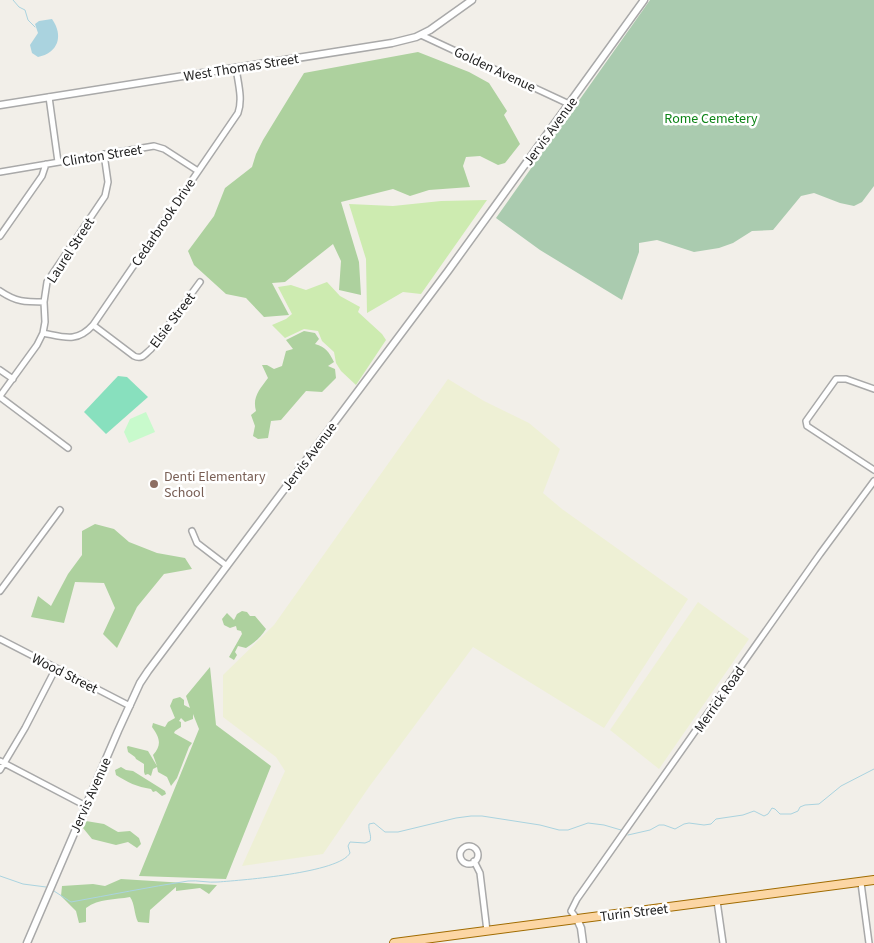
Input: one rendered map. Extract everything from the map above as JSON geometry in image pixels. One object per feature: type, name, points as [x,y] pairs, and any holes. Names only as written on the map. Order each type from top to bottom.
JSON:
[{"type":"main road","name":"Turin Street","points":[[394,943],[874,880]]},
{"type":"street","name":"West Thomas Street","points":[[0,105],[392,43],[421,35],[472,0]]},
{"type":"street","name":"Jervis Avenue","points":[[27,943],[130,706],[148,671],[448,271],[644,0]]},
{"type":"street","name":"Golden Avenue","points":[[421,35],[569,104]]},
{"type":"street","name":"Cedarbrook Drive","points":[[44,333],[65,338],[79,337],[86,333],[93,325],[238,113],[240,96],[236,68]]},
{"type":"street","points":[[50,97],[58,162]]},
{"type":"street","name":"Clinton Street","points":[[0,172],[154,146],[198,171]]},
{"type":"street","name":"Laurel Street","points":[[44,333],[45,289],[50,276],[105,196],[108,182],[104,154]]},
{"type":"street","points":[[0,236],[42,176],[46,164]]},
{"type":"street","name":"Elsie Street","points":[[93,325],[134,356],[142,357],[151,349],[200,282]]},
{"type":"street","points":[[0,292],[18,301],[44,302]]},
{"type":"street","points":[[44,333],[0,397],[68,448]]},
{"type":"street","points":[[0,370],[13,379]]},
{"type":"street","points":[[874,389],[846,379],[836,379],[806,421],[807,426],[874,470]]},
{"type":"street","name":"Merrick Road","points":[[576,919],[572,911],[577,899],[817,558],[874,481]]},
{"type":"street","points":[[0,590],[60,510]]},
{"type":"street","points":[[192,531],[197,543],[227,566]]},
{"type":"street","name":"Wood Street","points":[[0,638],[130,706]]},
{"type":"street","points":[[0,770],[2,763],[56,668]]},
{"type":"street","points":[[2,763],[86,806]]},
{"type":"street","points":[[474,861],[480,873],[487,931]]},
{"type":"street","points":[[861,882],[869,943]]},
{"type":"street","points":[[717,901],[723,943]]},
{"type":"street","points":[[576,919],[583,943]]},
{"type":"green space","name":"Rome Cemetery","points":[[650,0],[874,0],[874,186],[862,202],[854,206],[814,193],[801,196],[773,230],[752,231],[733,243],[719,248],[694,252],[657,240],[639,243],[639,252],[622,300],[540,250],[496,218]]},
{"type":"green space","points":[[418,52],[469,72],[489,83],[507,111],[504,115],[520,144],[505,163],[498,165],[480,156],[466,157],[463,166],[470,187],[429,190],[410,196],[393,189],[341,202],[359,262],[361,295],[339,290],[341,261],[333,244],[285,282],[272,283],[289,315],[264,317],[246,298],[226,294],[194,265],[188,251],[214,216],[225,188],[252,167],[263,140],[304,73]]},
{"type":"green space","points":[[487,200],[421,294],[403,292],[367,313],[366,259],[349,204],[393,206],[441,201]]},
{"type":"green space","points":[[327,282],[340,296],[360,307],[358,312],[386,340],[356,385],[341,371],[336,363],[334,352],[322,341],[318,331],[304,329],[285,338],[272,325],[292,314],[278,287],[291,285],[306,290]]},
{"type":"green space","points":[[304,331],[315,333],[319,339],[315,344],[325,348],[329,353],[334,362],[328,366],[335,369],[336,378],[322,392],[306,391],[281,420],[271,421],[268,438],[258,439],[253,436],[255,426],[251,415],[256,411],[255,401],[268,378],[262,365],[267,365],[274,369],[282,366],[286,351],[293,349],[286,340]]},
{"type":"green space","points":[[118,376],[127,377],[148,397],[106,434],[84,412]]},
{"type":"green space","points":[[448,379],[484,401],[529,423],[560,449],[543,493],[562,509],[688,599],[604,728],[473,647],[369,787],[323,854],[242,866],[285,771],[276,757],[223,717],[223,675],[274,625]]},
{"type":"green space","points":[[146,412],[155,432],[129,443],[124,432],[130,419]]},
{"type":"green space","points":[[95,524],[114,529],[129,542],[157,553],[185,558],[192,569],[164,574],[137,607],[117,648],[103,634],[115,608],[104,583],[75,582],[64,623],[31,617],[38,596],[51,606],[68,574],[82,555],[82,531]]},
{"type":"green space","points":[[698,602],[749,639],[659,769],[610,730]]},
{"type":"green space","points":[[242,611],[247,612],[250,616],[255,616],[266,629],[257,640],[246,648],[238,646],[235,652],[237,655],[234,660],[229,657],[242,634],[241,631],[237,630],[236,626],[230,628],[224,625],[222,619],[227,613],[234,620],[237,614]]},
{"type":"green space","points":[[210,667],[216,725],[271,766],[226,879],[139,876],[199,729],[193,714],[193,719],[185,722],[181,718],[179,721],[181,722],[181,727],[174,733],[192,743],[177,778],[171,786],[167,777],[158,772],[157,767],[153,769],[151,776],[145,775],[144,764],[128,752],[127,747],[148,751],[157,766],[153,755],[158,748],[159,741],[152,727],[153,723],[165,727],[168,722],[175,718],[170,706],[173,699],[180,697],[184,700],[184,705],[190,708],[186,696]]},
{"type":"green space","points":[[121,767],[133,771],[165,791],[166,794],[162,796],[156,791],[153,792],[151,789],[137,786],[120,778],[116,775],[115,770]]},
{"type":"green space","points":[[86,821],[104,824],[118,832],[130,831],[139,838],[141,844],[137,848],[128,842],[116,845],[92,839],[83,828]]},
{"type":"green space","points":[[121,879],[217,885],[209,894],[200,888],[176,891],[176,887],[150,910],[149,923],[138,922],[130,897],[102,901],[91,905],[86,908],[86,922],[79,923],[76,911],[61,896],[62,886],[93,884],[105,886]]},
{"type":"water","points":[[52,19],[58,32],[57,43],[50,52],[38,57],[32,53],[30,45],[38,33],[35,24],[39,21]]},
{"type":"waterway","points":[[13,0],[19,7],[25,10],[28,20],[35,27]]},
{"type":"waterway","points":[[628,835],[650,830],[659,825],[675,829],[689,823],[711,824],[716,819],[743,815],[754,811],[764,816],[772,808],[780,814],[791,814],[805,805],[819,804],[841,786],[874,769]]},
{"type":"waterway","points":[[54,891],[71,902],[188,881],[230,881],[310,870],[328,866],[342,860],[350,853],[348,846],[350,842],[365,843],[370,841],[369,824],[374,823],[385,832],[398,832],[456,818],[482,816],[540,825],[559,830],[568,830],[588,823],[621,830]]},
{"type":"waterway","points":[[0,876],[23,884],[46,887]]},
{"type":"place","name":"Denti Elementary School","points":[[154,484]]}]
